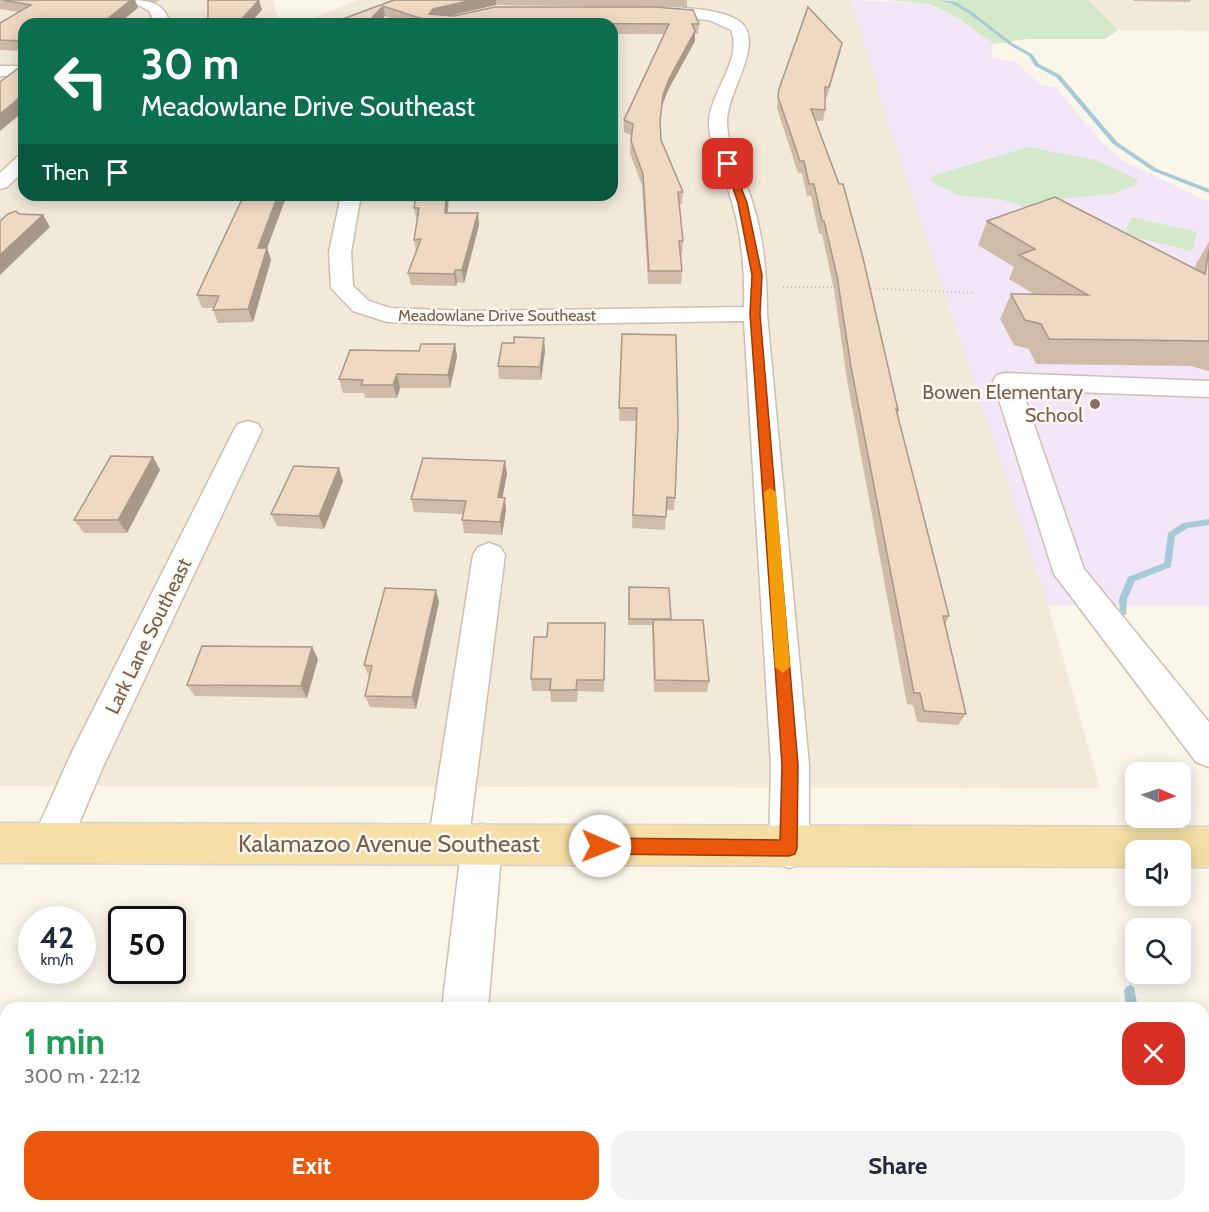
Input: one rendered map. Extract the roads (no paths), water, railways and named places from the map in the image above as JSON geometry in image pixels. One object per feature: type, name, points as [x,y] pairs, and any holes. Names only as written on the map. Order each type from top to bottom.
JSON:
[{"type":"main road","name":"Kalamazoo Avenue Southeast","points":[[0,843],[1209,848]]},
{"type":"street","points":[[136,0],[150,5],[161,18]]},
{"type":"street","points":[[631,11],[698,14],[716,18],[736,25],[744,38],[742,51],[719,103],[718,123],[721,144],[742,203],[757,275],[755,314],[790,765],[789,848]]},
{"type":"street","points":[[0,71],[18,71]]},
{"type":"street","points":[[0,183],[18,166]]},
{"type":"street","name":"Meadowlane Drive Southeast","points":[[350,201],[340,252],[342,288],[361,306],[387,315],[468,318],[755,314]]},
{"type":"street","points":[[1209,389],[1006,381],[1070,574],[1209,750]]},
{"type":"street","name":"Lark Lane Southeast","points":[[51,843],[84,766],[248,430]]},
{"type":"street","points":[[465,1002],[465,844],[489,555]]},
{"type":"waterway","points":[[941,0],[954,3],[971,13],[1011,44],[1031,55],[1037,65],[1058,76],[1115,143],[1155,170],[1209,191]]},
{"type":"waterway","points":[[1123,612],[1123,599],[1131,579],[1168,565],[1171,535],[1186,525],[1209,522]]},
{"type":"waterway","points":[[1130,991],[1131,1002]]},
{"type":"place","name":"Bowen Elementary School","points":[[1095,404]]}]
